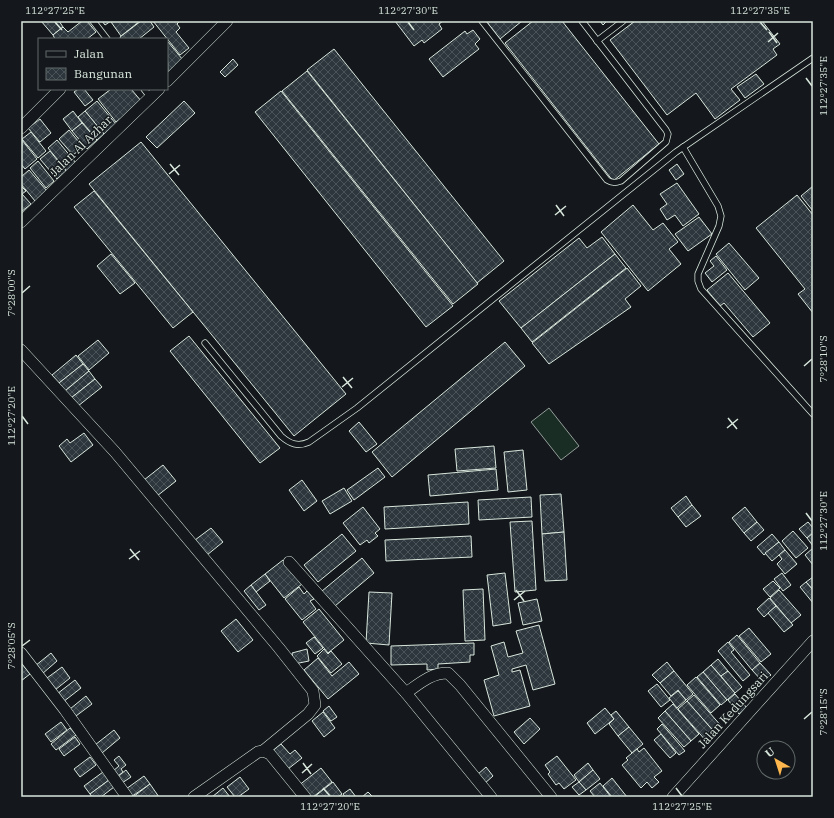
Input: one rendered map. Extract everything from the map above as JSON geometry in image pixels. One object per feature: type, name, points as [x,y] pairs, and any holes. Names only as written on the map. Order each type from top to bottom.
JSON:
[{"type":"street","points":[[168,80],[227,21]]},
{"type":"street","points":[[21,128],[59,90]]},
{"type":"street","name":"Jalan Al Azhar","points":[[21,222],[147,93]]},
{"type":"street","points":[[21,350],[115,452],[279,648],[313,692],[315,705],[308,714],[263,751],[258,752],[194,797]]},
{"type":"street","points":[[289,562],[406,692],[491,797]]},
{"type":"street","name":"Jalan Kedungsari","points":[[673,797],[813,641]]},
{"type":"street","points":[[21,653],[65,710],[127,797]]},
{"type":"street","points":[[406,692],[430,676],[439,673],[448,673],[460,685],[551,797]]},
{"type":"street","points":[[263,751],[270,754],[305,797]]},
{"type":"lane","points":[[93,21],[106,38]]},
{"type":"lane","points":[[482,21],[607,180],[616,183],[621,181],[666,142],[668,134],[582,21]]},
{"type":"lane","points":[[597,41],[623,21]]},
{"type":"lane","points":[[205,343],[281,436],[294,445],[302,445],[309,442],[357,408],[683,147],[813,58]]},
{"type":"lane","points":[[683,147],[718,206],[721,216],[719,226],[698,274],[698,281],[701,289],[813,414]]},
{"type":"green space","points":[[549,408],[579,446],[561,460],[531,422]]},
{"type":"building","points":[[41,21],[59,21],[63,27],[53,35]]},
{"type":"building","points":[[82,21],[87,21],[96,32],[88,38],[54,38],[53,35],[63,27],[68,32]]},
{"type":"building","points":[[102,21],[111,21],[105,25]]},
{"type":"building","points":[[140,21],[121,36],[111,22]]},
{"type":"building","points":[[141,21],[150,21],[154,27],[140,38],[120,37]]},
{"type":"building","points":[[153,21],[180,21],[177,24],[180,28],[176,32],[189,48],[180,55]]},
{"type":"building","points":[[395,21],[443,21],[439,24],[442,29],[424,43],[422,40],[414,46]]},
{"type":"building","points":[[486,21],[522,21],[500,39]]},
{"type":"building","points":[[533,21],[562,21],[659,144],[613,181],[505,43]]},
{"type":"building","points":[[600,21],[607,21],[603,25]]},
{"type":"building","points":[[635,21],[762,21],[780,44],[773,49],[777,55],[731,89],[740,100],[715,119],[696,93],[667,115],[610,40]]},
{"type":"building","points":[[473,30],[480,39],[475,44],[479,49],[443,77],[429,59],[465,31],[467,34]]},
{"type":"building","points":[[168,42],[183,60],[168,73]]},
{"type":"building","points":[[334,49],[504,261],[477,283],[307,70]]},
{"type":"building","points":[[233,59],[238,65],[225,77],[220,72]]},
{"type":"building","points":[[307,71],[478,284],[453,304],[282,91]]},
{"type":"building","points":[[756,74],[764,84],[745,98],[737,87]]},
{"type":"building","points":[[77,90],[85,90],[93,100],[85,106],[74,92]]},
{"type":"building","points":[[110,90],[132,90],[142,102],[116,122],[98,99]]},
{"type":"building","points":[[281,91],[453,306],[426,327],[255,112]]},
{"type":"building","points":[[97,101],[116,124],[104,134],[85,111]]},
{"type":"building","points":[[184,101],[195,113],[157,148],[146,137]]},
{"type":"building","points":[[73,111],[82,123],[72,131],[63,119]]},
{"type":"building","points":[[85,111],[104,134],[97,140],[78,117]]},
{"type":"building","points":[[40,119],[51,133],[40,142],[28,128]]},
{"type":"building","points":[[82,123],[97,140],[87,149],[72,131]]},
{"type":"building","points":[[69,130],[83,147],[73,155],[59,139]]},
{"type":"building","points":[[31,132],[46,151],[38,158],[22,139]]},
{"type":"building","points":[[22,140],[37,159],[25,169],[21,164]]},
{"type":"building","points":[[57,140],[76,163],[67,171],[48,148]]},
{"type":"building","points":[[141,142],[346,394],[294,436],[89,184]]},
{"type":"building","points":[[50,151],[66,171],[57,179],[40,159]]},
{"type":"building","points":[[38,161],[54,181],[46,188],[30,168]]},
{"type":"building","points":[[677,164],[684,174],[676,180],[669,170]]},
{"type":"building","points":[[29,170],[47,191],[35,201],[21,184],[21,177]]},
{"type":"building","points":[[677,183],[699,214],[683,226],[675,215],[667,220],[660,209],[667,204],[660,194]]},
{"type":"building","points":[[21,186],[26,191],[22,194],[31,204],[21,212]]},
{"type":"building","points":[[813,186],[813,211],[801,196]]},
{"type":"building","points":[[94,191],[193,312],[173,328],[74,207]]},
{"type":"building","points":[[797,195],[813,215],[813,313],[798,294],[805,289],[756,228]]},
{"type":"building","points":[[633,205],[653,230],[663,223],[678,242],[669,249],[681,264],[648,291],[601,232]]},
{"type":"building","points":[[699,217],[712,234],[688,251],[675,234]]},
{"type":"building","points":[[602,237],[615,254],[521,328],[499,301],[579,238],[587,248]]},
{"type":"building","points":[[729,243],[759,278],[745,290],[716,254]]},
{"type":"building","points":[[111,254],[135,283],[120,294],[97,266]]},
{"type":"building","points":[[615,254],[626,268],[532,342],[521,328]]},
{"type":"building","points":[[716,256],[727,270],[712,282],[705,273],[714,266],[710,261]]},
{"type":"building","points":[[627,268],[641,286],[625,299],[631,307],[549,364],[532,343]]},
{"type":"building","points":[[728,273],[770,323],[753,337],[724,303],[720,306],[707,290]]},
{"type":"building","points":[[189,336],[280,448],[260,463],[170,351]]},
{"type":"building","points":[[98,340],[109,353],[89,370],[78,356]]},
{"type":"building","points":[[505,342],[525,366],[392,477],[372,452]]},
{"type":"building","points":[[76,355],[83,364],[59,383],[52,375]]},
{"type":"building","points":[[83,364],[89,371],[65,391],[59,383]]},
{"type":"building","points":[[89,371],[95,379],[71,398],[65,391]]},
{"type":"building","points":[[95,379],[102,387],[78,406],[71,398]]},
{"type":"building","points":[[359,422],[377,444],[366,452],[349,431]]},
{"type":"building","points":[[84,433],[93,445],[71,462],[59,446],[67,439],[70,443]]},
{"type":"building","points":[[494,446],[496,468],[457,471],[455,449]]},
{"type":"building","points":[[523,450],[527,490],[508,492],[504,452]]},
{"type":"building","points":[[163,465],[176,481],[157,496],[144,480]]},
{"type":"building","points":[[378,468],[385,477],[354,500],[347,490]]},
{"type":"building","points":[[496,469],[498,490],[430,496],[428,475]]},
{"type":"building","points":[[302,480],[317,501],[304,511],[289,490]]},
{"type":"building","points":[[344,488],[352,501],[330,514],[322,501]]},
{"type":"building","points":[[561,494],[564,532],[542,534],[540,495]]},
{"type":"building","points":[[686,496],[692,505],[678,517],[671,508]]},
{"type":"building","points":[[531,497],[532,517],[479,520],[478,500]]},
{"type":"building","points":[[468,502],[469,524],[385,529],[384,507]]},
{"type":"building","points":[[692,505],[701,516],[686,527],[678,517]]},
{"type":"building","points":[[363,507],[380,529],[375,533],[378,536],[369,543],[367,540],[360,545],[343,523]]},
{"type":"building","points":[[745,507],[757,522],[744,533],[732,518]]},
{"type":"building","points":[[532,521],[536,590],[515,592],[510,522]]},
{"type":"building","points":[[757,522],[764,530],[751,541],[744,533]]},
{"type":"building","points":[[808,522],[813,528],[813,533],[807,538],[799,529]]},
{"type":"building","points":[[211,528],[223,542],[207,555],[195,540]]},
{"type":"building","points":[[793,531],[808,548],[796,558],[782,541]]},
{"type":"building","points":[[564,532],[567,580],[545,581],[542,534]]},
{"type":"building","points":[[813,533],[813,546],[807,538]]},
{"type":"building","points":[[342,534],[356,551],[318,582],[304,565]]},
{"type":"building","points":[[772,534],[779,542],[764,555],[757,547]]},
{"type":"building","points":[[471,536],[472,557],[386,561],[385,540]]},
{"type":"building","points":[[779,542],[785,550],[772,561],[765,553]]},
{"type":"building","points":[[813,548],[813,565],[805,555]]},
{"type":"building","points":[[785,550],[797,564],[785,574],[777,564],[782,559],[779,555]]},
{"type":"building","points":[[362,558],[374,573],[335,606],[322,591]]},
{"type":"building","points":[[283,560],[302,584],[284,598],[265,574]]},
{"type":"building","points":[[505,573],[511,623],[493,626],[487,575]]},
{"type":"building","points":[[782,573],[791,585],[783,591],[774,579]]},
{"type":"building","points":[[265,574],[270,581],[256,592],[251,585]]},
{"type":"building","points":[[813,577],[813,590],[806,582]]},
{"type":"building","points":[[773,581],[780,588],[770,597],[763,589]]},
{"type":"building","points":[[806,582],[813,590],[813,603],[800,587]]},
{"type":"building","points":[[251,585],[266,605],[259,610],[244,591]]},
{"type":"building","points":[[299,587],[304,594],[307,591],[314,599],[310,601],[316,609],[302,620],[285,599]]},
{"type":"building","points":[[483,589],[485,640],[465,641],[463,590]]},
{"type":"building","points":[[779,590],[801,615],[791,623],[770,598]]},
{"type":"building","points":[[369,592],[392,593],[389,645],[366,643]]},
{"type":"building","points":[[769,598],[776,606],[764,617],[757,609]]},
{"type":"building","points":[[537,599],[542,621],[523,625],[518,603]]},
{"type":"building","points":[[776,606],[793,625],[784,632],[768,613]]},
{"type":"building","points":[[319,609],[344,640],[328,653],[303,622]]},
{"type":"building","points":[[236,619],[253,640],[238,652],[221,631]]},
{"type":"building","points":[[539,625],[555,684],[533,690],[526,665],[512,669],[512,672],[520,670],[530,706],[494,716],[484,680],[499,675],[491,646],[504,642],[508,657],[523,653],[516,631]]},
{"type":"building","points":[[749,628],[771,654],[761,662],[739,636]]},
{"type":"building","points":[[737,635],[760,663],[752,670],[729,642]]},
{"type":"building","points":[[314,637],[323,648],[315,654],[306,643]]},
{"type":"building","points":[[728,642],[734,650],[731,652],[750,675],[743,681],[718,651]]},
{"type":"building","points":[[474,643],[474,655],[470,655],[470,662],[438,664],[438,669],[427,670],[427,664],[391,665],[391,646]]},
{"type":"building","points":[[307,649],[309,661],[294,664],[292,653]]},
{"type":"building","points":[[324,649],[328,654],[331,651],[342,664],[331,673],[317,656]]},
{"type":"building","points":[[51,653],[57,661],[42,674],[35,666]]},
{"type":"building","points":[[318,658],[332,676],[349,662],[359,674],[328,699],[304,670]]},
{"type":"building","points":[[718,659],[728,671],[721,676],[711,665]]},
{"type":"building","points":[[667,662],[674,671],[660,683],[652,675]]},
{"type":"building","points":[[760,663],[771,675],[763,682],[752,670]]},
{"type":"building","points":[[22,664],[30,674],[21,681],[21,665]]},
{"type":"building","points":[[711,665],[735,693],[727,700],[703,672]]},
{"type":"building","points":[[62,667],[70,678],[55,690],[47,678]]},
{"type":"building","points":[[674,671],[693,694],[686,700],[678,690],[671,696],[660,683]]},
{"type":"building","points":[[728,671],[742,687],[735,693],[721,676]]},
{"type":"building","points":[[703,672],[727,700],[721,705],[697,677]]},
{"type":"building","points":[[696,677],[720,705],[711,713],[687,685]]},
{"type":"building","points":[[75,680],[81,688],[63,702],[57,694]]},
{"type":"building","points":[[657,684],[670,700],[661,707],[648,691]]},
{"type":"building","points":[[678,691],[686,700],[677,708],[669,698]]},
{"type":"building","points":[[735,694],[747,708],[739,714],[728,700]]},
{"type":"building","points":[[694,695],[723,728],[716,734],[687,701]]},
{"type":"building","points":[[86,696],[92,704],[76,716],[70,709]]},
{"type":"building","points":[[687,701],[716,734],[707,742],[678,709]]},
{"type":"building","points":[[673,704],[699,734],[691,741],[665,711]]},
{"type":"building","points":[[329,706],[337,717],[331,721],[323,711]]},
{"type":"building","points":[[605,708],[614,719],[595,734],[587,723]]},
{"type":"building","points":[[616,711],[629,727],[618,736],[609,724],[614,719],[611,715]]},
{"type":"building","points":[[665,711],[691,741],[684,747],[658,718]]},
{"type":"building","points":[[323,712],[335,728],[324,737],[312,721]]},
{"type":"building","points":[[530,718],[540,729],[524,744],[514,732]]},
{"type":"building","points":[[61,722],[67,730],[51,742],[45,734]]},
{"type":"building","points":[[662,724],[685,751],[679,755],[657,729]]},
{"type":"building","points":[[629,727],[643,744],[632,753],[618,736]]},
{"type":"building","points":[[70,728],[76,735],[56,750],[51,744]]},
{"type":"building","points":[[114,730],[120,738],[102,753],[95,745]]},
{"type":"building","points":[[661,734],[676,753],[670,758],[654,740]]},
{"type":"building","points":[[75,737],[80,744],[64,756],[59,749]]},
{"type":"building","points":[[281,744],[290,754],[295,750],[302,758],[288,769],[273,750]]},
{"type":"building","points":[[644,748],[662,771],[654,777],[659,782],[652,788],[647,782],[641,788],[622,765],[628,760],[626,758],[637,749],[639,752]]},
{"type":"building","points":[[119,756],[126,765],[121,769],[123,772],[117,777],[113,771],[119,766],[114,760]]},
{"type":"building","points":[[557,756],[576,780],[564,789],[559,783],[556,785],[548,774],[550,772],[545,765]]},
{"type":"building","points":[[90,757],[96,765],[80,777],[74,769]]},
{"type":"building","points":[[588,763],[593,770],[579,782],[574,775]]},
{"type":"building","points":[[486,767],[493,776],[484,784],[477,775]]},
{"type":"building","points":[[321,768],[332,782],[313,797],[307,797],[298,786]]},
{"type":"building","points":[[126,770],[131,777],[122,783],[117,777]]},
{"type":"building","points":[[593,770],[600,779],[586,790],[579,782]]},
{"type":"building","points":[[103,772],[109,780],[90,794],[84,786]]},
{"type":"building","points":[[144,776],[150,784],[131,797],[126,789]]},
{"type":"building","points":[[240,777],[249,789],[238,797],[235,797],[227,787]]},
{"type":"building","points":[[612,778],[627,797],[612,797],[603,786]]},
{"type":"building","points":[[109,780],[114,787],[101,797],[92,797],[90,794]]},
{"type":"building","points":[[333,782],[342,794],[338,797],[314,797]]},
{"type":"building","points":[[579,782],[586,790],[579,795],[572,787]]},
{"type":"building","points":[[600,783],[611,797],[595,797],[590,791]]},
{"type":"building","points":[[150,784],[159,797],[133,797]]},
{"type":"building","points":[[223,788],[230,797],[212,797]]},
{"type":"building","points":[[350,789],[356,797],[345,797],[343,794]]},
{"type":"building","points":[[368,792],[373,797],[362,797]]}]
